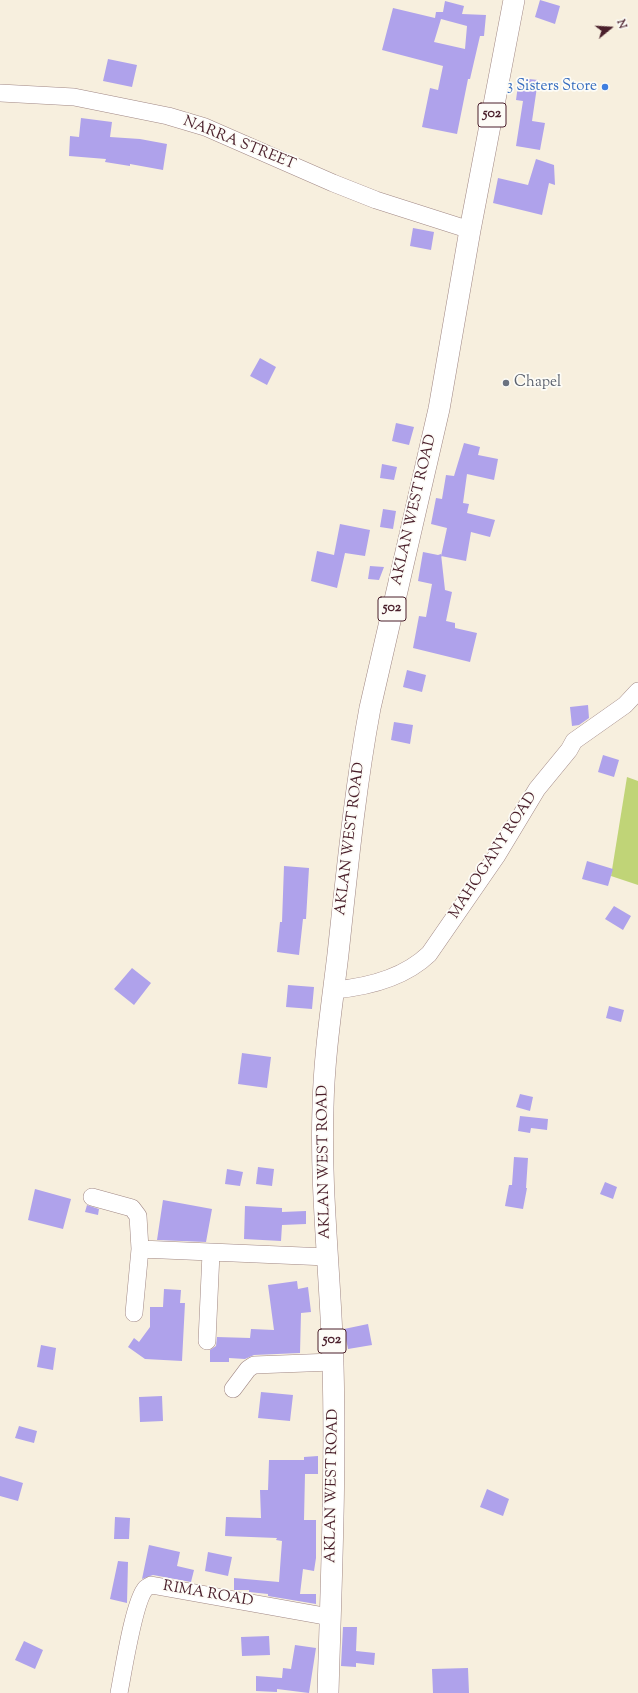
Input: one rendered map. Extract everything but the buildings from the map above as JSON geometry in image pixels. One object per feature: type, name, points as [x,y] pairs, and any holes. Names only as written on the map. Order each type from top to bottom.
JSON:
[{"type":"main road","name":"AKLAN WEST ROAD","points":[[328,1693],[335,1456],[333,1362],[323,1192],[323,1106],[325,1062],[348,853],[361,755],[370,708],[439,409],[470,230],[514,0]]},
{"type":"street","name":"NARRA STREET","points":[[0,93],[74,97],[168,116],[205,127],[376,200],[470,230]]},
{"type":"street","name":"MAHOGANY ROAD","points":[[334,990],[356,988],[399,974],[418,964],[428,954],[496,857],[537,789],[570,750],[574,741],[625,705],[638,691]]},
{"type":"street","points":[[92,1196],[132,1208],[138,1216],[140,1249],[134,1313]]},
{"type":"street","points":[[140,1249],[327,1257]]},
{"type":"street","points":[[207,1341],[212,1252]]},
{"type":"street","points":[[233,1389],[248,1370],[254,1365],[333,1362]]},
{"type":"street","name":"RIMA ROAD","points":[[119,1693],[135,1615],[146,1587],[151,1585],[330,1617]]},
{"type":"green space","points":[[627,777],[638,781],[638,885],[611,876]]},
{"type":"place","name":"3 Sisters Store","points":[[605,87]]},
{"type":"place","name":"Chapel","points":[[506,383]]}]
